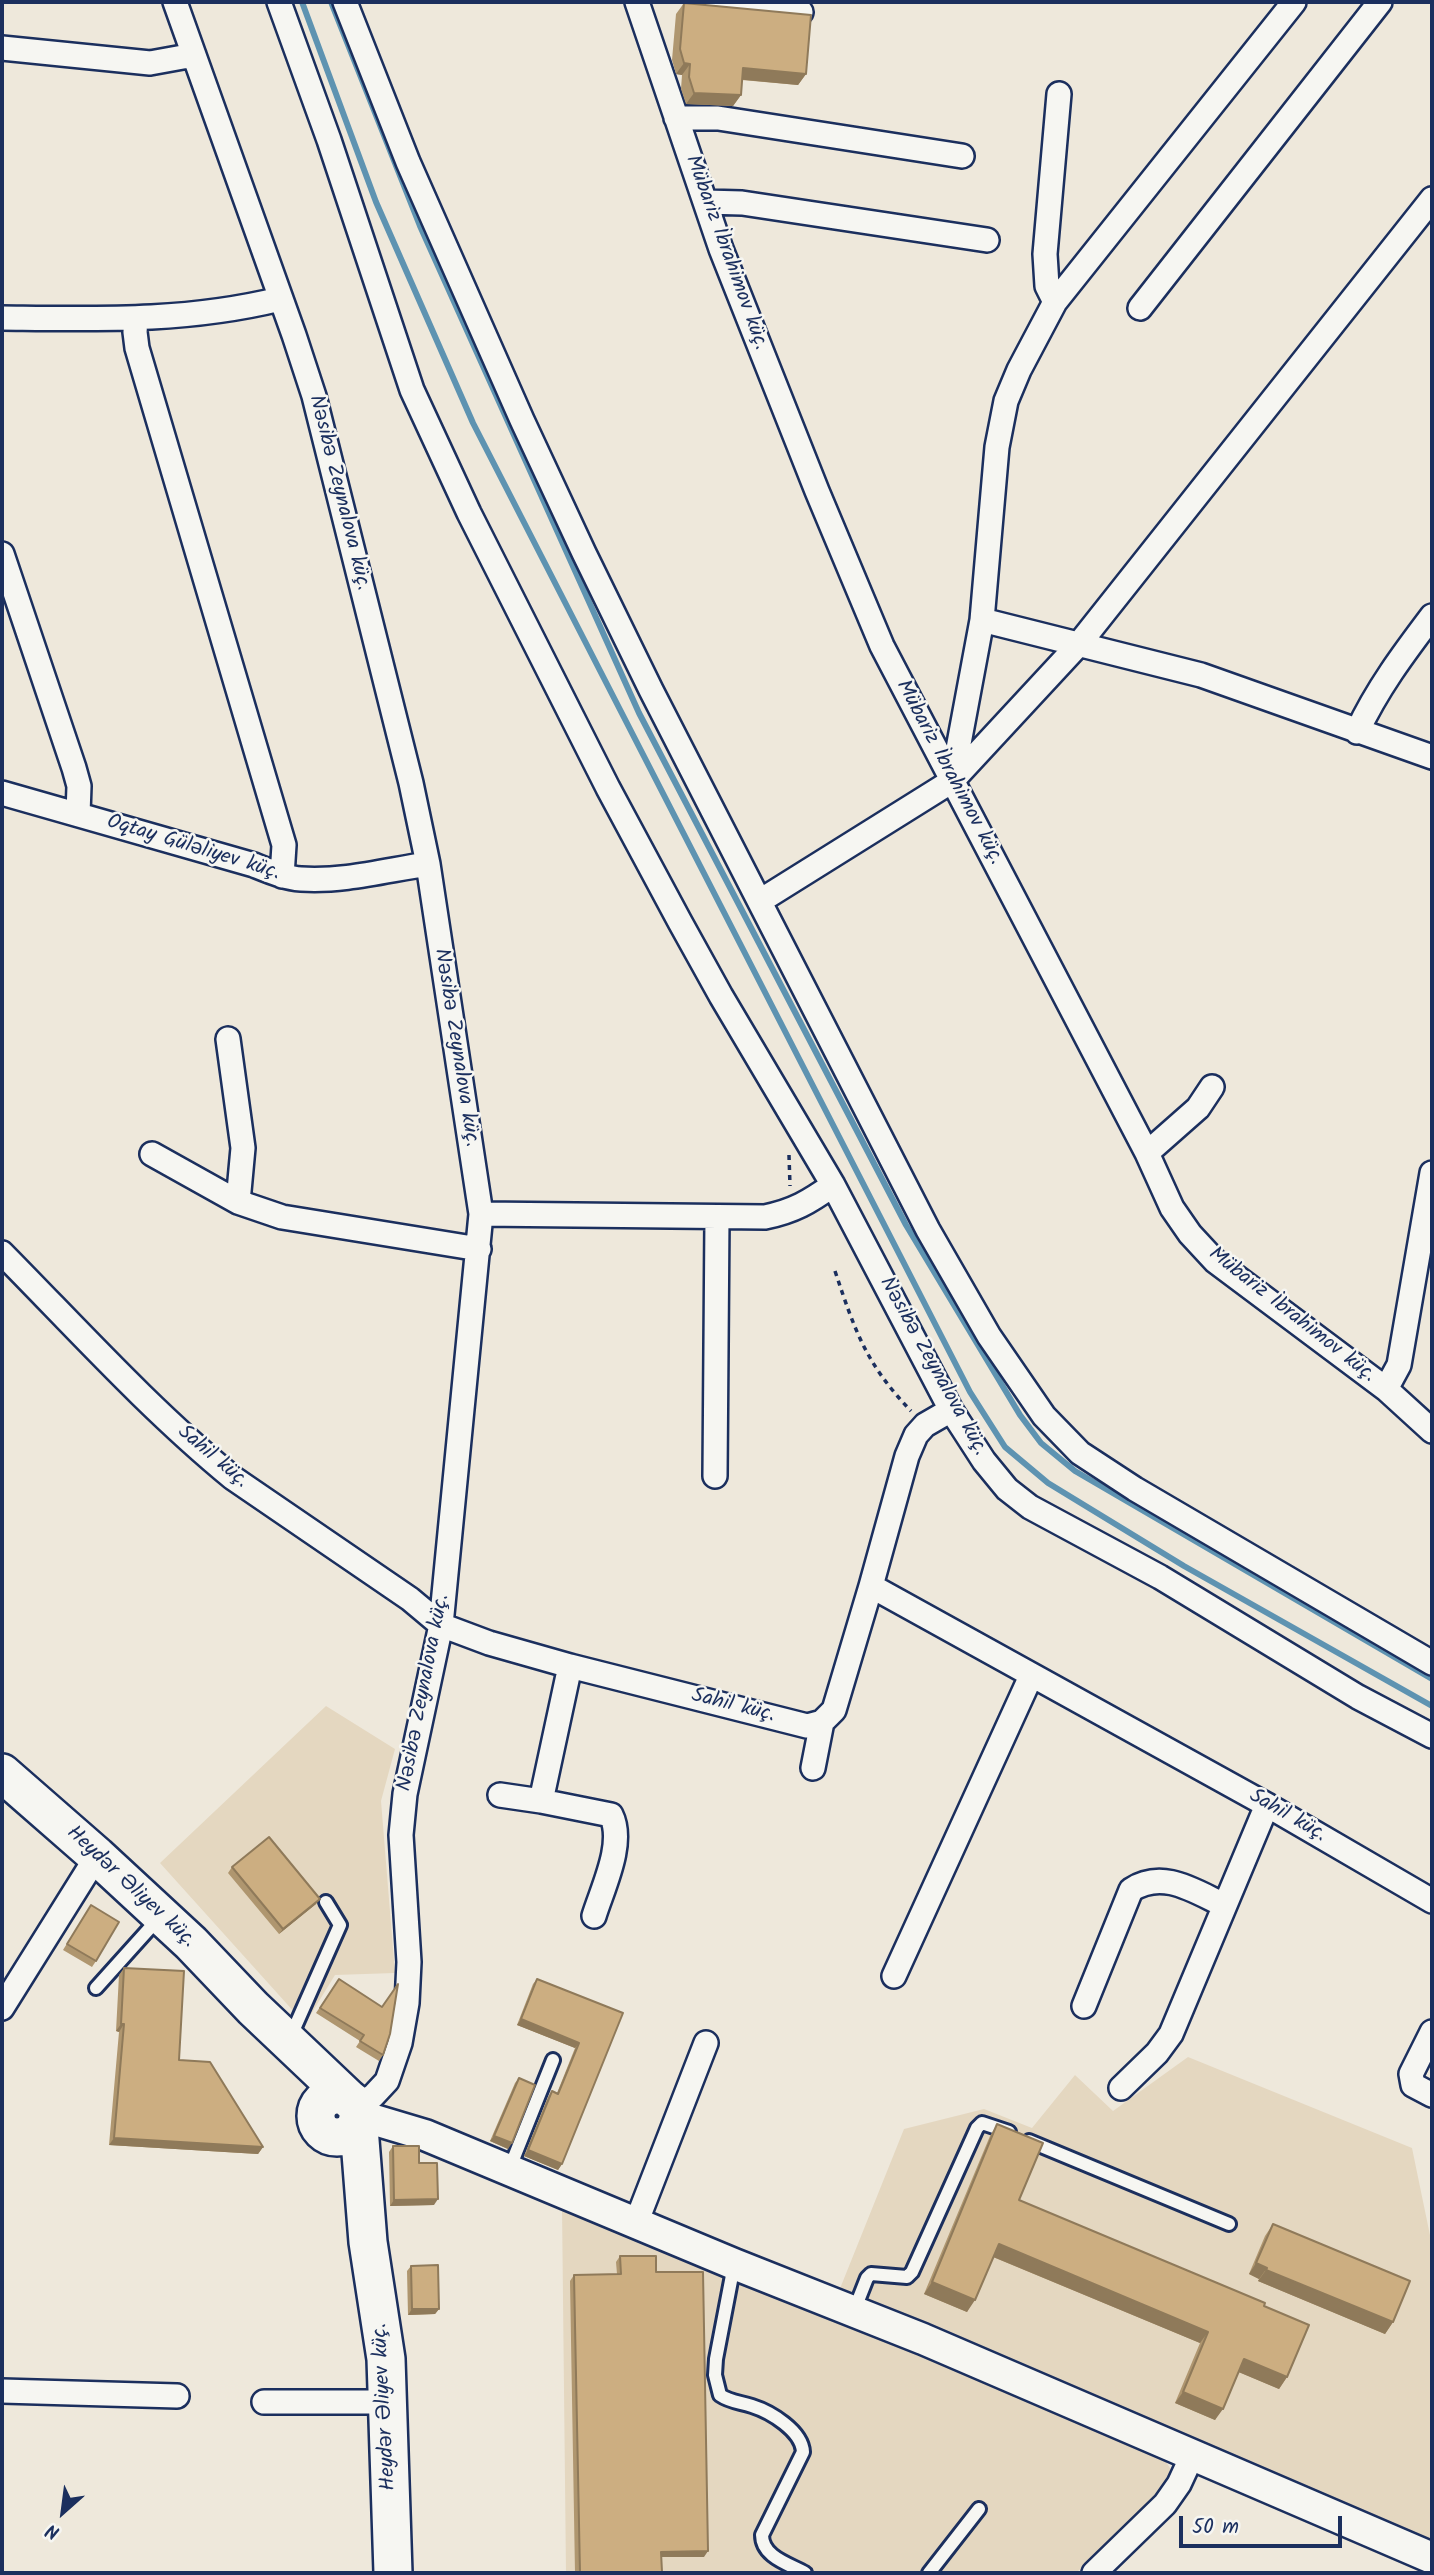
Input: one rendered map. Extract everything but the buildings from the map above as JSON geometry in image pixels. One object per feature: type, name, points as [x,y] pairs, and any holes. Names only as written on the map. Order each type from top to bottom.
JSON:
[{"type":"main road","name":"Heydər Əliyev küç.","points":[[2,1773],[97,1856],[253,2008]]},
{"type":"main road","points":[[253,2008],[355,2107],[368,2242]]},
{"type":"main road","points":[[253,2008],[284,2057],[319,2125],[368,2242]]},
{"type":"main road","points":[[319,2125],[336,2137],[345,2136],[352,2131],[355,2107]]},
{"type":"main road","name":"Heydər Əliyev küç.","points":[[368,2242],[381,2320],[389,2402],[393,2573]]},
{"type":"street","name":"Nəsibə Zeynalova küç.","points":[[175,2],[314,396],[411,783],[428,864],[481,1214],[441,1625],[404,1808],[401,1835],[409,1962],[407,2003],[400,2043],[387,2081],[373,2096],[355,2107]]},
{"type":"street","name":"Nəsibə Zeynalova küç.","points":[[279,2],[329,140],[412,390],[469,513],[608,788],[680,922],[833,1185],[951,1410],[984,1461],[1007,1489],[1030,1507],[1160,1577],[1358,1697],[1432,1736]]},
{"type":"street","points":[[345,2],[408,162],[522,420],[651,690],[928,1230],[989,1336],[1044,1416],[1080,1453],[1135,1489],[1432,1662]]},
{"type":"street","name":"Mübariz İbrahimov küç.","points":[[643,2],[676,118],[705,202],[811,478],[872,622],[1147,1153],[1172,1208],[1190,1234],[1215,1261],[1386,1389],[1432,1431]]},
{"type":"street","points":[[707,2],[801,12]]},
{"type":"street","points":[[952,781],[982,620],[997,447],[1006,401],[1019,370],[1055,302],[1294,2]]},
{"type":"street","points":[[1140,308],[1380,2]]},
{"type":"street","points":[[2,48],[150,63],[194,55]]},
{"type":"street","points":[[1055,302],[1047,286],[1045,254],[1059,94]]},
{"type":"street","points":[[676,118],[718,118],[962,156]]},
{"type":"street","points":[[760,901],[952,781],[1079,644],[1432,199]]},
{"type":"street","points":[[705,202],[742,202],[987,240]]},
{"type":"street","points":[[2,318],[136,320],[214,312],[280,299]]},
{"type":"street","points":[[136,320],[137,348],[284,845],[282,876]]},
{"type":"street","points":[[2,554],[74,768],[79,786],[78,814]]},
{"type":"street","points":[[1357,732],[1385,681],[1432,616]]},
{"type":"street","points":[[982,620],[1201,675],[1432,757]]},
{"type":"street","name":"Oqtay Güləliyev küç.","points":[[2,793],[254,865],[282,876],[302,879],[335,877],[428,864]]},
{"type":"street","points":[[228,1039],[243,1148],[238,1202]]},
{"type":"street","points":[[1147,1153],[1198,1108],[1212,1087]]},
{"type":"street","points":[[152,1154],[238,1202],[282,1217],[479,1249]]},
{"type":"street","points":[[1386,1389],[1399,1365],[1432,1173]]},
{"type":"street","points":[[481,1214],[765,1217],[787,1213],[806,1204],[833,1185]]},
{"type":"street","points":[[715,1476],[717,1217]]},
{"type":"street","name":"Sahil küç.","points":[[2,1253],[177,1430],[212,1461],[410,1599],[441,1625],[489,1643],[570,1666],[807,1726],[822,1722]]},
{"type":"street","points":[[813,1768],[822,1722],[834,1710],[907,1457],[916,1435],[925,1425],[951,1410]]},
{"type":"street","name":"Sahil küç.","points":[[871,1586],[1267,1805],[1432,1901]]},
{"type":"street","points":[[541,1801],[570,1666]]},
{"type":"street","points":[[894,1976],[1031,1676]]},
{"type":"street","points":[[500,1795],[611,1815],[617,1827],[617,1843],[594,1916]]},
{"type":"street","points":[[1121,2088],[1157,2053],[1171,2034],[1267,1805]]},
{"type":"street","points":[[5,1995],[97,1856]]},
{"type":"street","points":[[1084,2006],[1131,1890],[1144,1882],[1170,1881],[1224,1905]]},
{"type":"street","points":[[1432,2032],[1410,2074],[1413,2085],[1432,2095]]},
{"type":"street","points":[[636,2223],[706,2043]]},
{"type":"street","points":[[355,2107],[923,2339],[1432,2558]]},
{"type":"street","points":[[2,2391],[177,2396]]},
{"type":"street","points":[[264,2402],[389,2402]]},
{"type":"street","points":[[1094,2573],[1164,2504],[1179,2484],[1192,2456]]},
{"type":"lane","points":[[288,2041],[340,1925],[326,1902]]},
{"type":"lane","points":[[96,1988],[161,1916]]},
{"type":"lane","points":[[508,2171],[553,2060]]},
{"type":"lane","points":[[854,2311],[871,2274],[907,2277],[912,2272],[977,2128],[982,2123],[1229,2224]]},
{"type":"lane","points":[[734,2264],[715,2375],[720,2395],[729,2401],[752,2406],[764,2412],[796,2433],[803,2444],[803,2452],[762,2535],[762,2545],[768,2553],[806,2573]]},
{"type":"lane","points":[[929,2573],[979,2509]]},
{"type":"path","points":[[835,1271],[856,1332],[871,1363],[895,1394],[925,1425]]},
{"type":"shaded area","points":[[326,1706],[395,1749],[381,1801],[395,1973],[335,1975],[305,2024],[160,1863]]},
{"type":"shaded area","points":[[1188,2057],[1412,2148],[1432,2245],[1432,2543],[839,2291],[904,2129],[984,2109],[1032,2128],[1075,2075],[1113,2111]]},
{"type":"shaded area","points":[[562,2207],[1144,2446],[1163,2457],[1170,2468],[1169,2480],[1161,2492],[1076,2573],[566,2573]]},
{"type":"waterway","points":[[302,2],[376,202],[473,423],[970,1392],[1005,1447],[1048,1483],[1184,1566],[1432,1706]]},
{"type":"waterway","points":[[331,2],[420,226],[639,713],[906,1225],[1020,1415],[1041,1443],[1075,1471],[1432,1679]]}]
